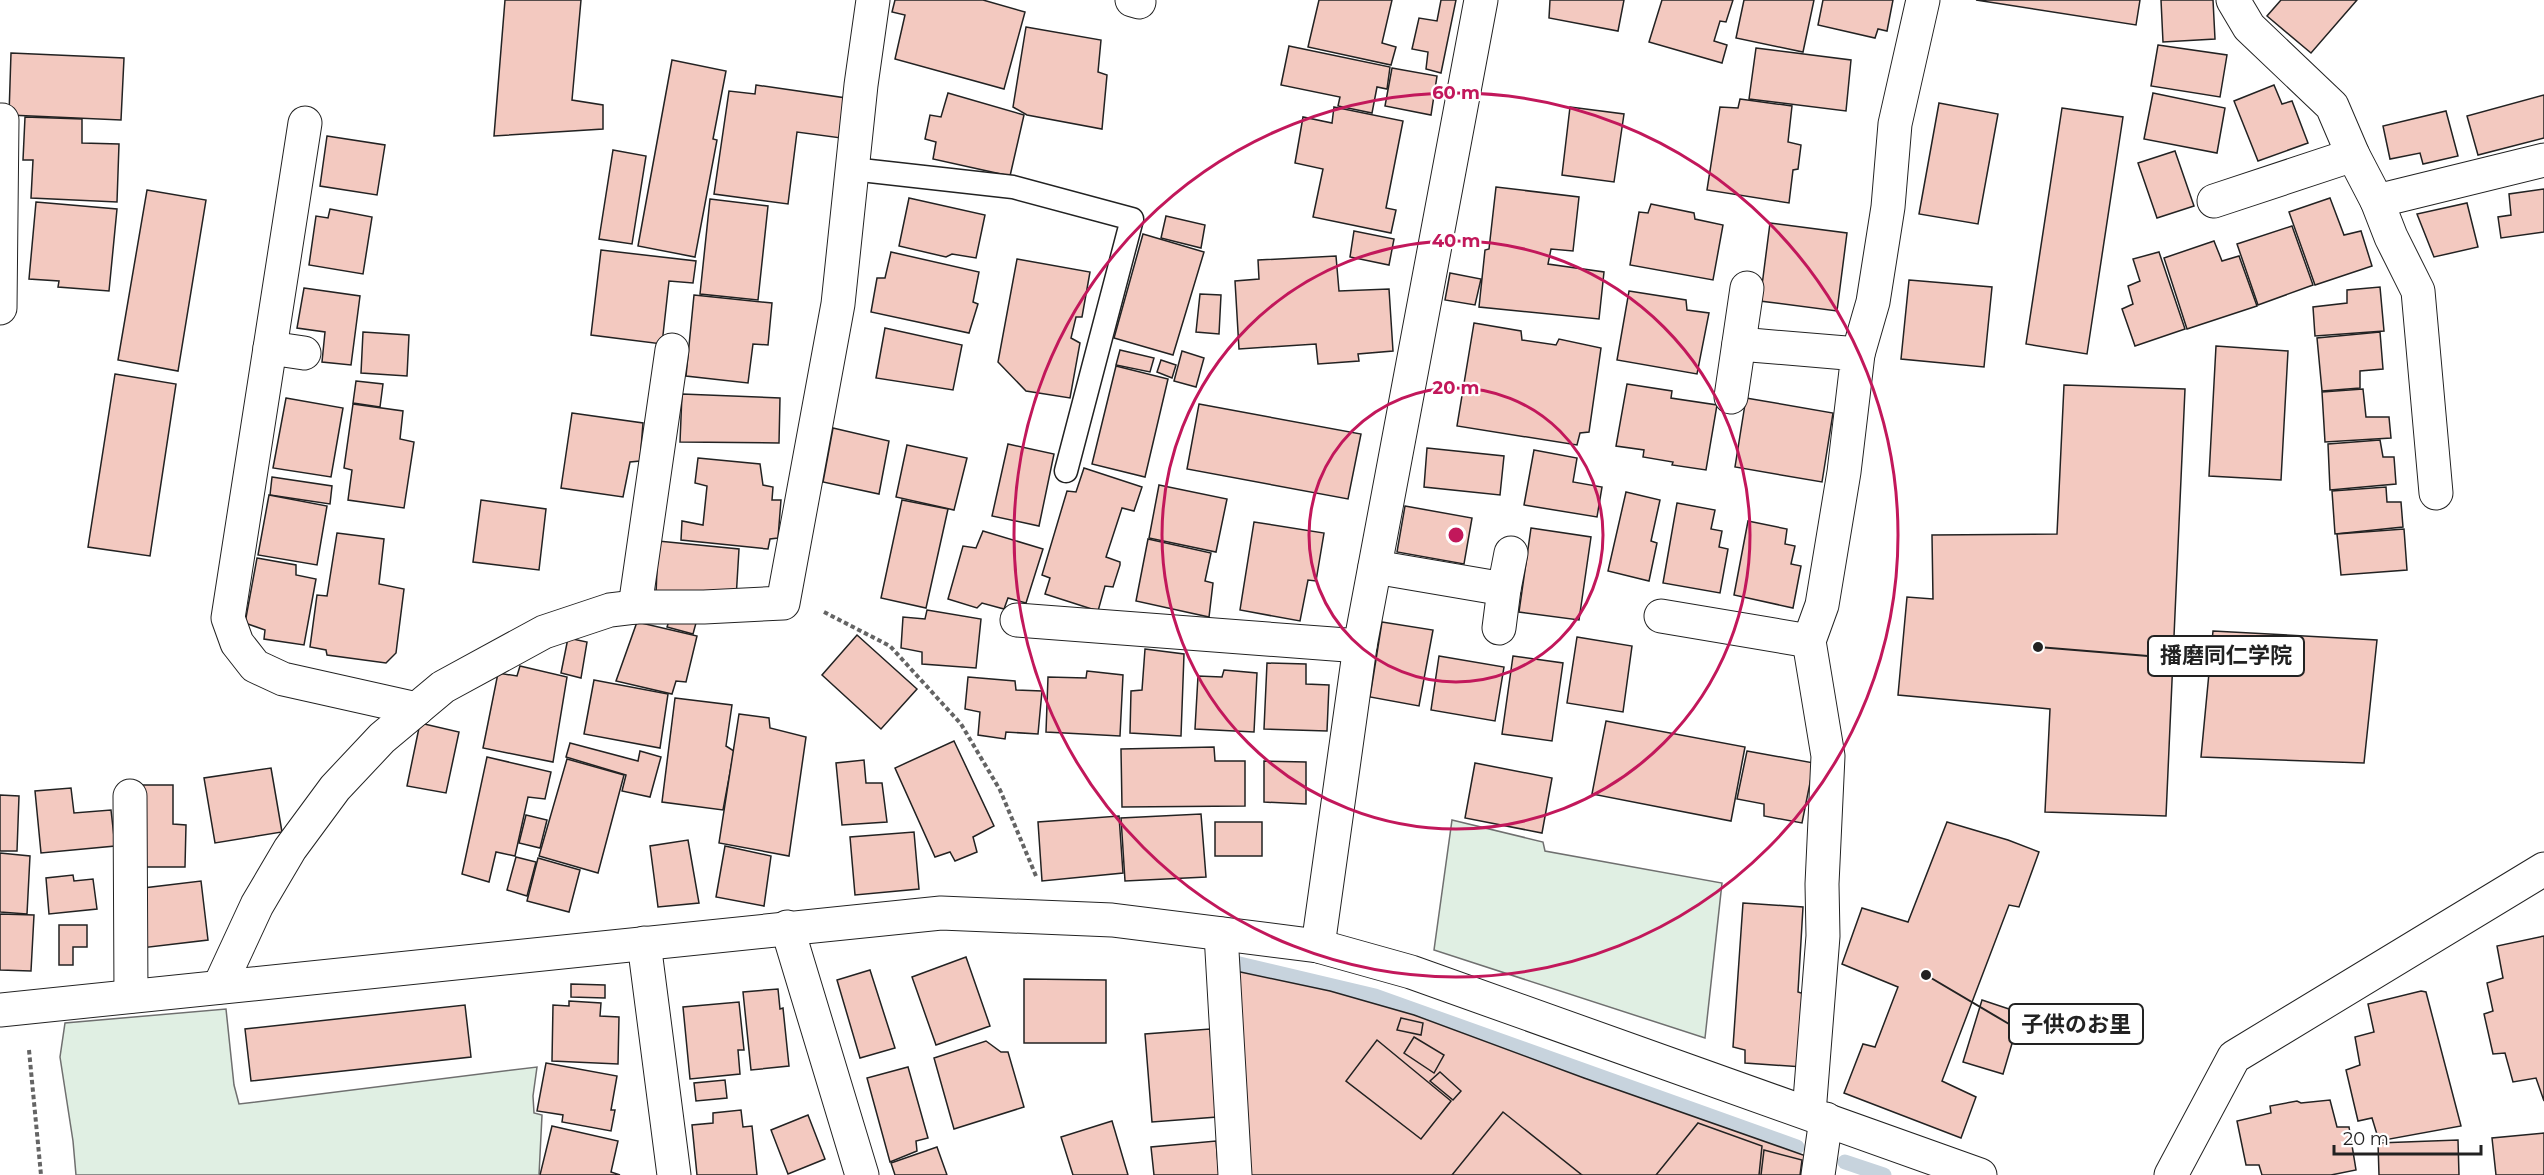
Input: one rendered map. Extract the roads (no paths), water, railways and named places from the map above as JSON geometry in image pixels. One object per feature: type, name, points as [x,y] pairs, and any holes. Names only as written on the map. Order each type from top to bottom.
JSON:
[{"type":"street","points":[[219,987],[257,905],[290,849],[335,788],[382,738],[443,687],[544,632],[610,610],[635,607],[704,607],[783,603],[838,304],[861,85],[873,0]]},
{"type":"street","points":[[1318,946],[1360,646],[1481,0]]},
{"type":"street","points":[[1818,1175],[1822,884],[1828,756],[1809,641],[1822,605],[1844,472],[1858,354],[1873,302],[1888,207],[1895,124],[1923,0]]},
{"type":"street","points":[[2233,0],[2249,27],[2332,106],[2418,291],[2436,493]]},
{"type":"street","points":[[0,308],[2,120]]},
{"type":"street","points":[[305,123],[228,618],[237,643],[255,666],[283,679],[417,709]]},
{"type":"street","points":[[2214,201],[2353,154]]},
{"type":"street","points":[[2377,201],[2544,160]]},
{"type":"street","points":[[1731,397],[1747,288]]},
{"type":"street","points":[[1739,344],[1858,354]]},
{"type":"street","points":[[270,348],[304,353]]},
{"type":"street","points":[[635,607],[672,350]]},
{"type":"street","points":[[1499,628],[1512,553]]},
{"type":"street","points":[[1375,567],[1504,589]]},
{"type":"street","points":[[1661,616],[1809,641]]},
{"type":"street","points":[[1017,620],[1360,646]]},
{"type":"street","points":[[130,796],[131,996]]},
{"type":"street","points":[[2171,1175],[2234,1057],[2544,869]]},
{"type":"street","points":[[13,1009],[787,927],[941,913],[1112,920],[1318,946],[1411,972],[1980,1175]]},
{"type":"street","points":[[787,927],[862,1175]]},
{"type":"street","points":[[1221,934],[1235,1175]]},
{"type":"street","points":[[644,943],[674,1175]]},
{"type":"lane","points":[[852,169],[1013,187],[1132,219],[1066,471]]},
{"type":"waterway","points":[[1231,962],[1375,996],[1797,1147]]},
{"type":"waterway","points":[[1845,1162],[1884,1175]]},
{"type":"place","name":"播磨同仁学院","points":[[2038,647]]},
{"type":"place","name":"子供のお里","points":[[1926,975]]}]
